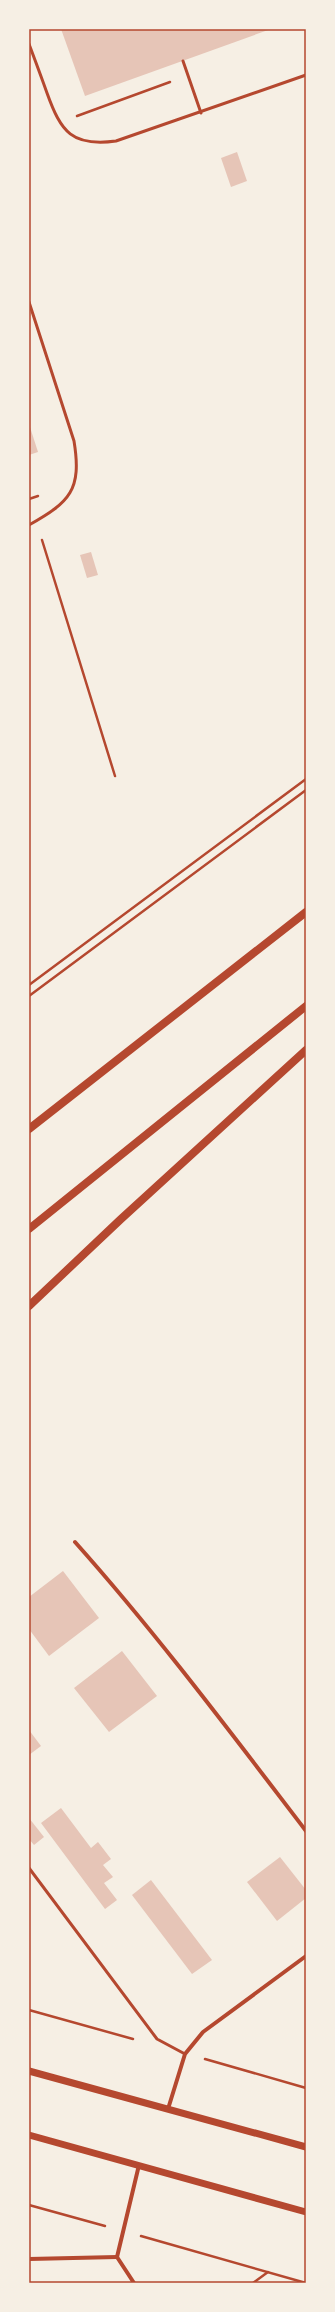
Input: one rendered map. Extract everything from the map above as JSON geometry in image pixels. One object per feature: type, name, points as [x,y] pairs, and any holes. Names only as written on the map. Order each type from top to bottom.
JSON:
[{"type":"main road","points":[[29,1129],[306,912]]},
{"type":"main road","points":[[29,1229],[306,1006]]},
{"type":"main road","points":[[29,1306],[121,1219],[306,1050]]},
{"type":"street","points":[[75,1542],[126,1598],[306,1831]]},
{"type":"street","points":[[168,2109],[185,2054],[203,2032],[306,1956]]},
{"type":"street","points":[[29,2071],[306,2147]]},
{"type":"street","points":[[29,2134],[306,2212]]},
{"type":"street","points":[[134,2283],[117,2257],[139,2165]]},
{"type":"street","points":[[29,2259],[117,2257]]},
{"type":"lane","points":[[29,44],[57,120],[66,131],[80,140],[97,144],[116,141],[201,113],[306,75]]},
{"type":"lane","points":[[183,61],[201,113]]},
{"type":"lane","points":[[29,302],[74,441],[77,464],[73,485],[69,495],[53,512],[29,525]]},
{"type":"lane","points":[[29,1868],[157,2039],[185,2054]]},
{"type":"path","points":[[57,120],[72,117],[188,76]]},
{"type":"path","points":[[29,499],[115,776]]},
{"type":"path","points":[[29,985],[306,779]]},
{"type":"path","points":[[29,996],[306,790]]},
{"type":"path","points":[[29,2010],[140,2041]]},
{"type":"path","points":[[185,2054],[306,2088]]},
{"type":"path","points":[[29,2205],[306,2283]]},
{"type":"path","points":[[252,2283],[268,2272]]},
{"type":"building","points":[[61,29],[271,29],[85,96]]},
{"type":"building","points":[[237,152],[247,181],[231,187],[221,158]]},
{"type":"building","points":[[29,424],[38,452],[29,455]]},
{"type":"building","points":[[91,552],[98,575],[87,578],[80,555]]},
{"type":"building","points":[[63,1571],[99,1618],[49,1656],[29,1629],[29,1597]]},
{"type":"building","points":[[122,1651],[157,1696],[109,1732],[74,1688]]},
{"type":"building","points":[[29,1730],[41,1746],[29,1755]]},
{"type":"building","points":[[61,1808],[91,1848],[98,1842],[111,1859],[103,1865],[113,1877],[104,1883],[117,1900],[105,1909],[41,1823]]},
{"type":"building","points":[[29,1818],[44,1837],[34,1845],[29,1839]]},
{"type":"building","points":[[280,1857],[306,1890],[306,1898],[277,1921],[247,1882]]},
{"type":"building","points":[[151,1880],[212,1960],[192,1974],[132,1895]]}]
